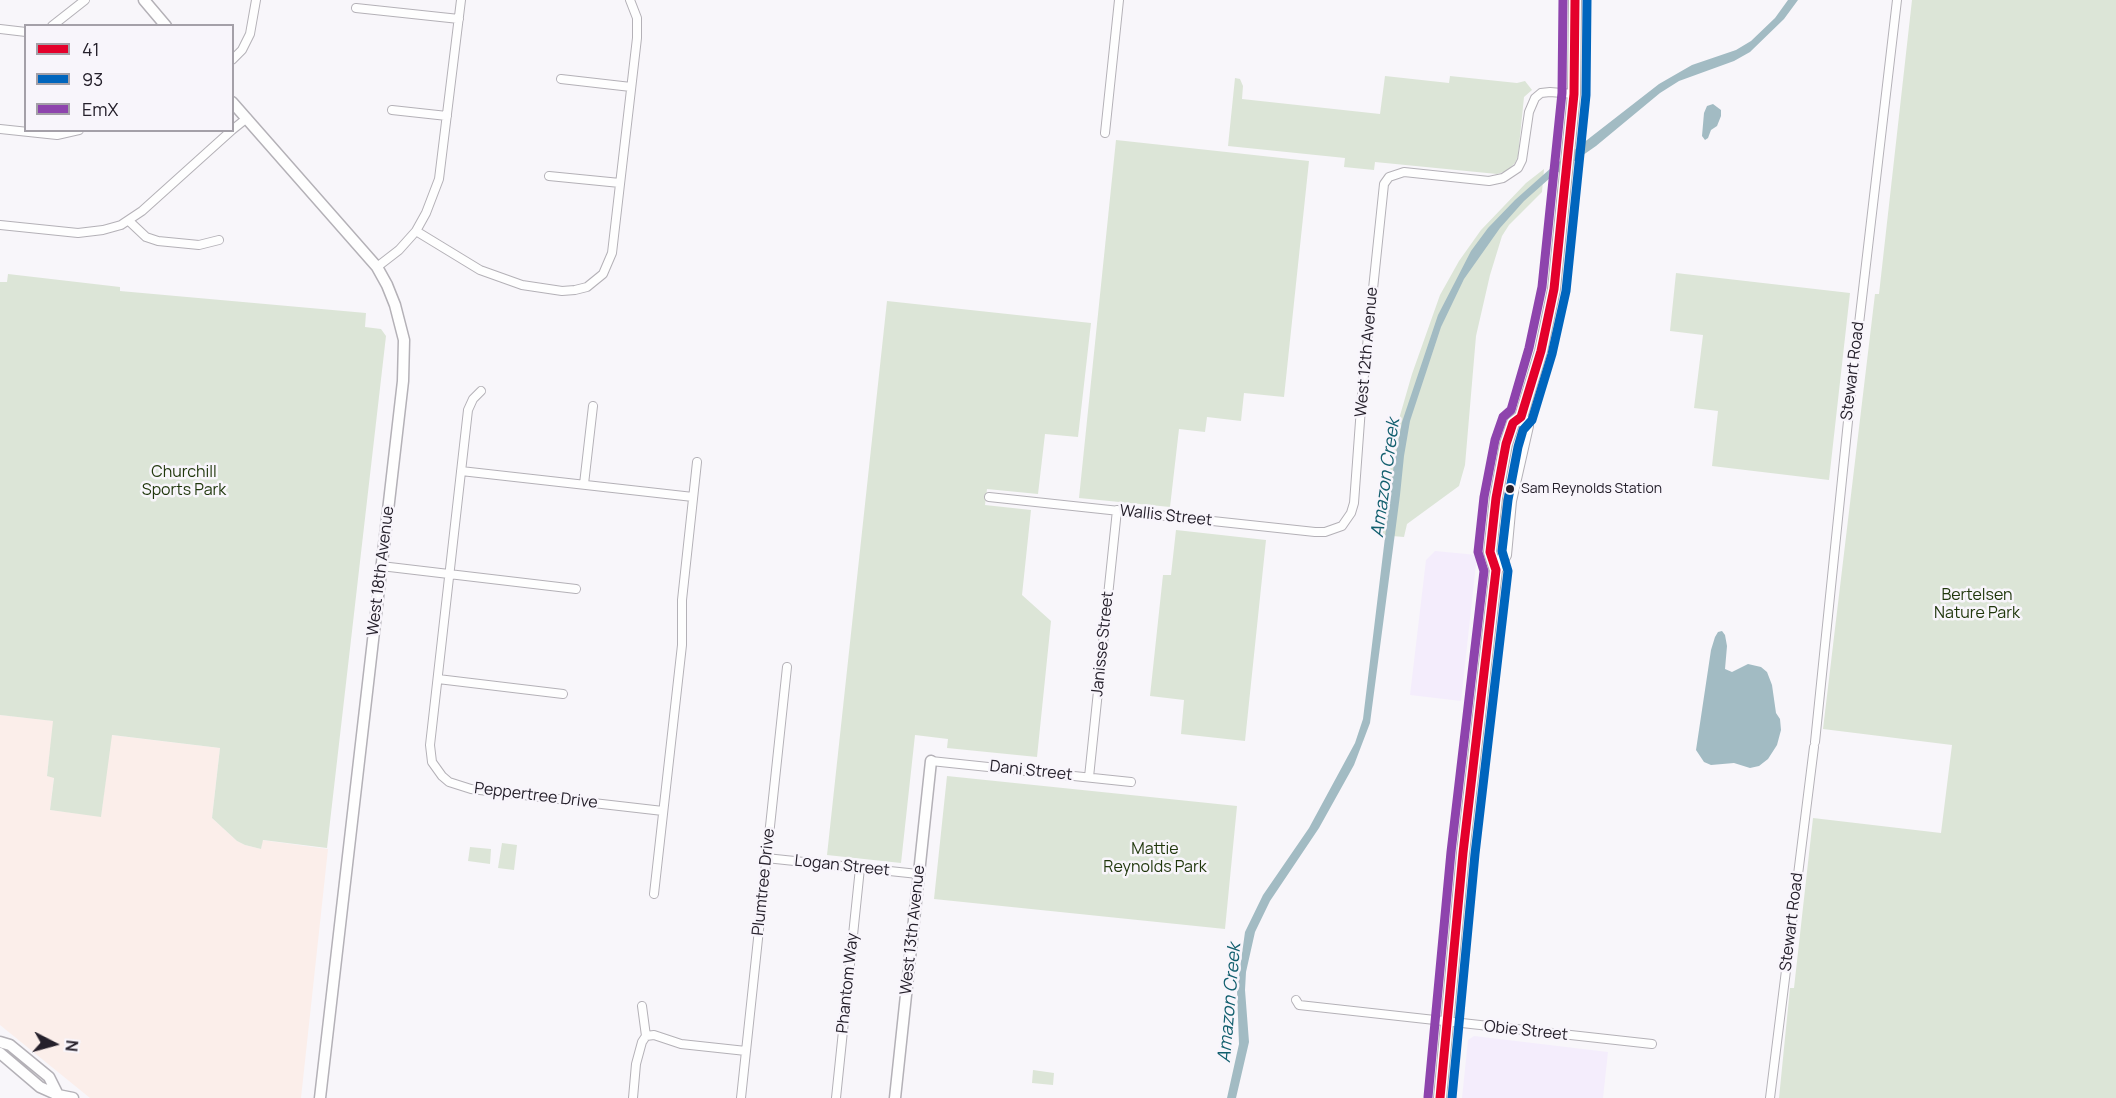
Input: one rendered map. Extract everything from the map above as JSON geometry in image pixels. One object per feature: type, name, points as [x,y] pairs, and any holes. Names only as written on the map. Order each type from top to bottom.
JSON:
[{"type":"main road","points":[[1440,1098],[1465,842],[1496,570],[1490,552],[1497,489],[1513,423],[1521,417],[1541,351],[1550,311],[1574,94],[1575,0]]},
{"type":"street","points":[[55,24],[85,0]]},
{"type":"street","points":[[144,0],[164,24]]},
{"type":"street","points":[[234,58],[242,50],[250,34],[256,0]]},
{"type":"street","points":[[377,267],[399,250],[416,231],[426,213],[439,179],[461,0]]},
{"type":"street","points":[[416,231],[470,264],[503,280],[562,291],[576,290],[596,281],[607,268],[612,253],[638,28],[635,8],[630,0]]},
{"type":"street","points":[[1105,133],[1119,0]]},
{"type":"street","name":"Stewart Road","points":[[1770,1098],[1815,744],[1848,415],[1897,0]]},
{"type":"street","points":[[356,8],[459,19]]},
{"type":"street","points":[[0,29],[24,32]]},
{"type":"street","points":[[561,80],[631,87]]},
{"type":"street","name":"West 12th Avenue","points":[[1342,526],[1351,513],[1354,503],[1384,184],[1389,177],[1404,172],[1489,181],[1503,178],[1518,168],[1522,160],[1529,112],[1536,98],[1541,93],[1550,92],[1574,94]]},
{"type":"street","name":"West 18th Avenue","points":[[234,104],[377,267],[397,311],[404,340],[405,358],[320,1098]]},
{"type":"street","points":[[392,110],[447,116]]},
{"type":"street","points":[[234,128],[247,118]]},
{"type":"street","points":[[0,129],[24,132]]},
{"type":"street","points":[[28,132],[57,135],[70,132]]},
{"type":"street","points":[[0,225],[87,233],[129,221],[230,132]]},
{"type":"street","points":[[549,176],[620,183]]},
{"type":"street","points":[[129,221],[146,237],[158,241],[199,245],[219,240]]},
{"type":"street","name":"Peppertree Drive","points":[[481,392],[473,399],[468,410],[430,754],[435,769],[449,782],[471,789],[663,811]]},
{"type":"street","points":[[584,484],[593,406]]},
{"type":"street","points":[[654,894],[682,645],[682,600],[697,462]]},
{"type":"street","points":[[461,471],[693,497]]},
{"type":"street","name":"Wallis Street","points":[[990,497],[1325,532],[1342,526]]},
{"type":"street","name":"Janisse Street","points":[[1089,777],[1117,510]]},
{"type":"street","points":[[381,566],[576,589]]},
{"type":"street","name":"Plumtree Drive","points":[[741,1098],[787,667]]},
{"type":"street","points":[[438,679],[564,693]]},
{"type":"street","name":"Dani Street","points":[[931,761],[1131,782]]},
{"type":"street","name":"West 13th Avenue","points":[[895,1098],[931,761]]},
{"type":"street","name":"Logan Street","points":[[766,858],[918,874]]},
{"type":"street","name":"Phantom Way","points":[[836,1098],[860,868]]},
{"type":"street","name":"Obie Street","points":[[1296,1000],[1299,1005],[1652,1044]]},
{"type":"street","points":[[633,1098],[636,1064],[646,1036],[642,1006]]},
{"type":"street","points":[[646,1036],[654,1035],[687,1045],[746,1051]]},
{"type":"street","points":[[0,1042],[10,1045],[49,1077],[59,1096]]},
{"type":"street","points":[[0,1053],[40,1087],[59,1096],[73,1098]]},
{"type":"shaded area","points":[[1435,551],[1477,555],[1461,701],[1410,695],[1426,560]]},
{"type":"shaded area","points":[[0,715],[54,721],[47,775],[54,777],[50,810],[101,816],[111,735],[220,748],[212,818],[237,841],[245,845],[261,849],[262,840],[328,849],[301,1098],[90,1098],[0,1025]]},
{"type":"shaded area","points":[[1474,1036],[1608,1052],[1603,1098],[1462,1098],[1468,1040]]},
{"type":"green space","name":"Bertelsen Nature Park","points":[[1912,0],[2116,0],[2116,1098],[1779,1098],[1790,988],[1794,988],[1813,818],[1941,833],[1952,745],[1823,729],[1875,294],[1879,294]]},
{"type":"green space","points":[[1385,76],[1449,83],[1450,76],[1517,83],[1525,81],[1532,90],[1524,97],[1518,156],[1515,163],[1507,171],[1497,174],[1375,162],[1374,170],[1344,167],[1345,158],[1228,146],[1235,78],[1240,79],[1243,86],[1242,99],[1380,114]]},
{"type":"green space","points":[[1116,140],[1309,161],[1284,397],[1244,393],[1241,421],[1207,417],[1205,432],[1179,429],[1170,507],[1079,498]]},
{"type":"green space","points":[[1544,169],[1542,192],[1509,225],[1502,236],[1490,275],[1476,336],[1465,465],[1459,486],[1407,524],[1404,537],[1380,535],[1399,419],[1440,295],[1459,261],[1481,230],[1526,183]]},
{"type":"green space","points":[[1676,273],[1850,293],[1829,480],[1712,466],[1718,411],[1694,408],[1703,335],[1670,331]]},
{"type":"green space","name":"Churchill Sports Park","points":[[8,274],[120,287],[120,291],[366,313],[365,327],[381,329],[386,336],[327,848],[263,840],[261,849],[245,845],[237,841],[212,818],[220,748],[112,735],[101,817],[50,810],[54,778],[47,776],[53,721],[0,715],[0,282],[7,282]]},
{"type":"green space","points":[[887,301],[1091,323],[1078,437],[1045,434],[1038,494],[987,489],[985,505],[1031,510],[1022,595],[1051,621],[1037,757],[947,748],[948,739],[915,735],[901,863],[827,855]]},
{"type":"green space","points":[[1176,530],[1266,540],[1245,741],[1181,734],[1184,700],[1150,696],[1163,575],[1171,575]]},
{"type":"green space","name":"Mattie Reynolds Park","points":[[947,776],[1237,806],[1225,929],[934,899]]},
{"type":"green space","points":[[502,843],[517,845],[514,870],[498,868]]},
{"type":"green space","points":[[470,847],[491,849],[490,864],[468,861]]},
{"type":"green space","points":[[1033,1070],[1054,1073],[1053,1085],[1032,1083]]},
{"type":"water","points":[[1788,0],[1798,0],[1784,19],[1750,52],[1734,61],[1679,81],[1660,93],[1596,146],[1550,178],[1524,201],[1500,228],[1464,279],[1441,327],[1410,421],[1370,723],[1354,765],[1319,828],[1270,901],[1255,932],[1246,972],[1245,990],[1249,1042],[1236,1098],[1227,1098],[1239,1044],[1237,990],[1245,932],[1263,895],[1309,828],[1355,743],[1363,719],[1394,463],[1402,422],[1438,315],[1471,251],[1488,228],[1515,200],[1551,168],[1659,84],[1692,65],[1736,50],[1751,41],[1775,18]]},
{"type":"water","points":[[1713,104],[1721,110],[1721,116],[1717,126],[1711,130],[1705,140],[1702,136],[1704,113],[1707,106]]},
{"type":"water","points":[[1722,631],[1727,646],[1725,669],[1732,672],[1748,664],[1761,667],[1767,672],[1772,685],[1781,730],[1777,745],[1768,759],[1759,766],[1750,768],[1734,763],[1711,765],[1704,762],[1696,750],[1711,650],[1715,637],[1718,632]]},
{"type":"transit line","name":"EmX","points":[[1428,1097],[1451,852],[1484,571],[1478,552],[1484,497],[1495,440],[1503,417],[1511,410],[1529,348],[1542,287],[1562,93],[1563,0]]},
{"type":"transit line","name":"41","points":[[1440,1098],[1463,853],[1496,570],[1490,552],[1496,498],[1506,444],[1513,423],[1521,417],[1541,351],[1554,289],[1574,94],[1575,0]]},
{"type":"transit line","name":"93","points":[[1452,1098],[1475,854],[1508,571],[1502,551],[1508,500],[1518,447],[1523,430],[1532,420],[1552,354],[1566,291],[1586,95],[1587,0]]},
{"type":"place","name":"Sam Reynolds Station","points":[[1510,489]]},
{"type":"water label","name":"Amazon Creek","points":[[1386,478]]},
{"type":"water label","name":"Amazon Creek","points":[[1230,1003]]}]
